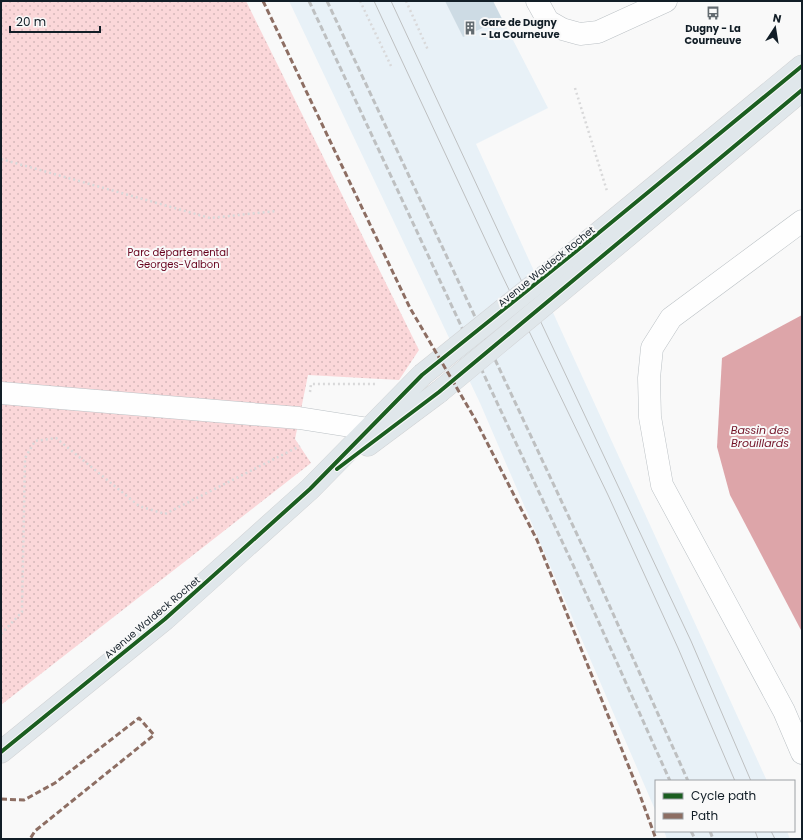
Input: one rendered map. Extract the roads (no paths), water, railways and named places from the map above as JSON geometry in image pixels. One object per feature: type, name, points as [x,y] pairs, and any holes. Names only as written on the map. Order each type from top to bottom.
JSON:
[{"type":"main road","name":"Avenue Waldeck Rochet","points":[[310,489],[439,392],[599,246],[802,66]]},
{"type":"main road","name":"Avenue Waldeck Rochet","points":[[1,752],[166,619],[310,489],[422,375],[599,246],[802,90]]},
{"type":"lane","points":[[537,1],[548,21],[562,29],[580,34],[598,32],[666,1]]},
{"type":"lane","points":[[802,221],[672,318],[652,348],[648,378],[650,417],[662,485],[784,711],[802,753]]},
{"type":"lane","points":[[1,393],[305,419],[369,429]]},
{"type":"water","name":"Bassin des Brouillards","points":[[802,315],[802,632],[730,495],[717,447],[722,358]]},
{"type":"tram line","points":[[374,1],[500,271],[608,495],[678,648],[735,780]]},
{"type":"tram line","points":[[391,1],[691,641],[751,780]]},
{"type":"tram line","points":[[755,832],[758,839]]},
{"type":"tram line","points":[[772,832],[775,839]]},
{"type":"railway","points":[[309,1],[574,567],[670,780]]},
{"type":"railway","points":[[327,1],[589,560],[688,780]]},
{"type":"railway","points":[[692,832],[695,839]]},
{"type":"railway","points":[[710,832],[713,839]]},
{"type":"place","name":"Dugny - La Courneuve","points":[[713,13]]},
{"type":"place","name":"Gare de Dugny - La Courneuve","points":[[470,28]]},
{"type":"park label","name":"Parc départemental Georges-Valbon","points":[[178,258]]}]
